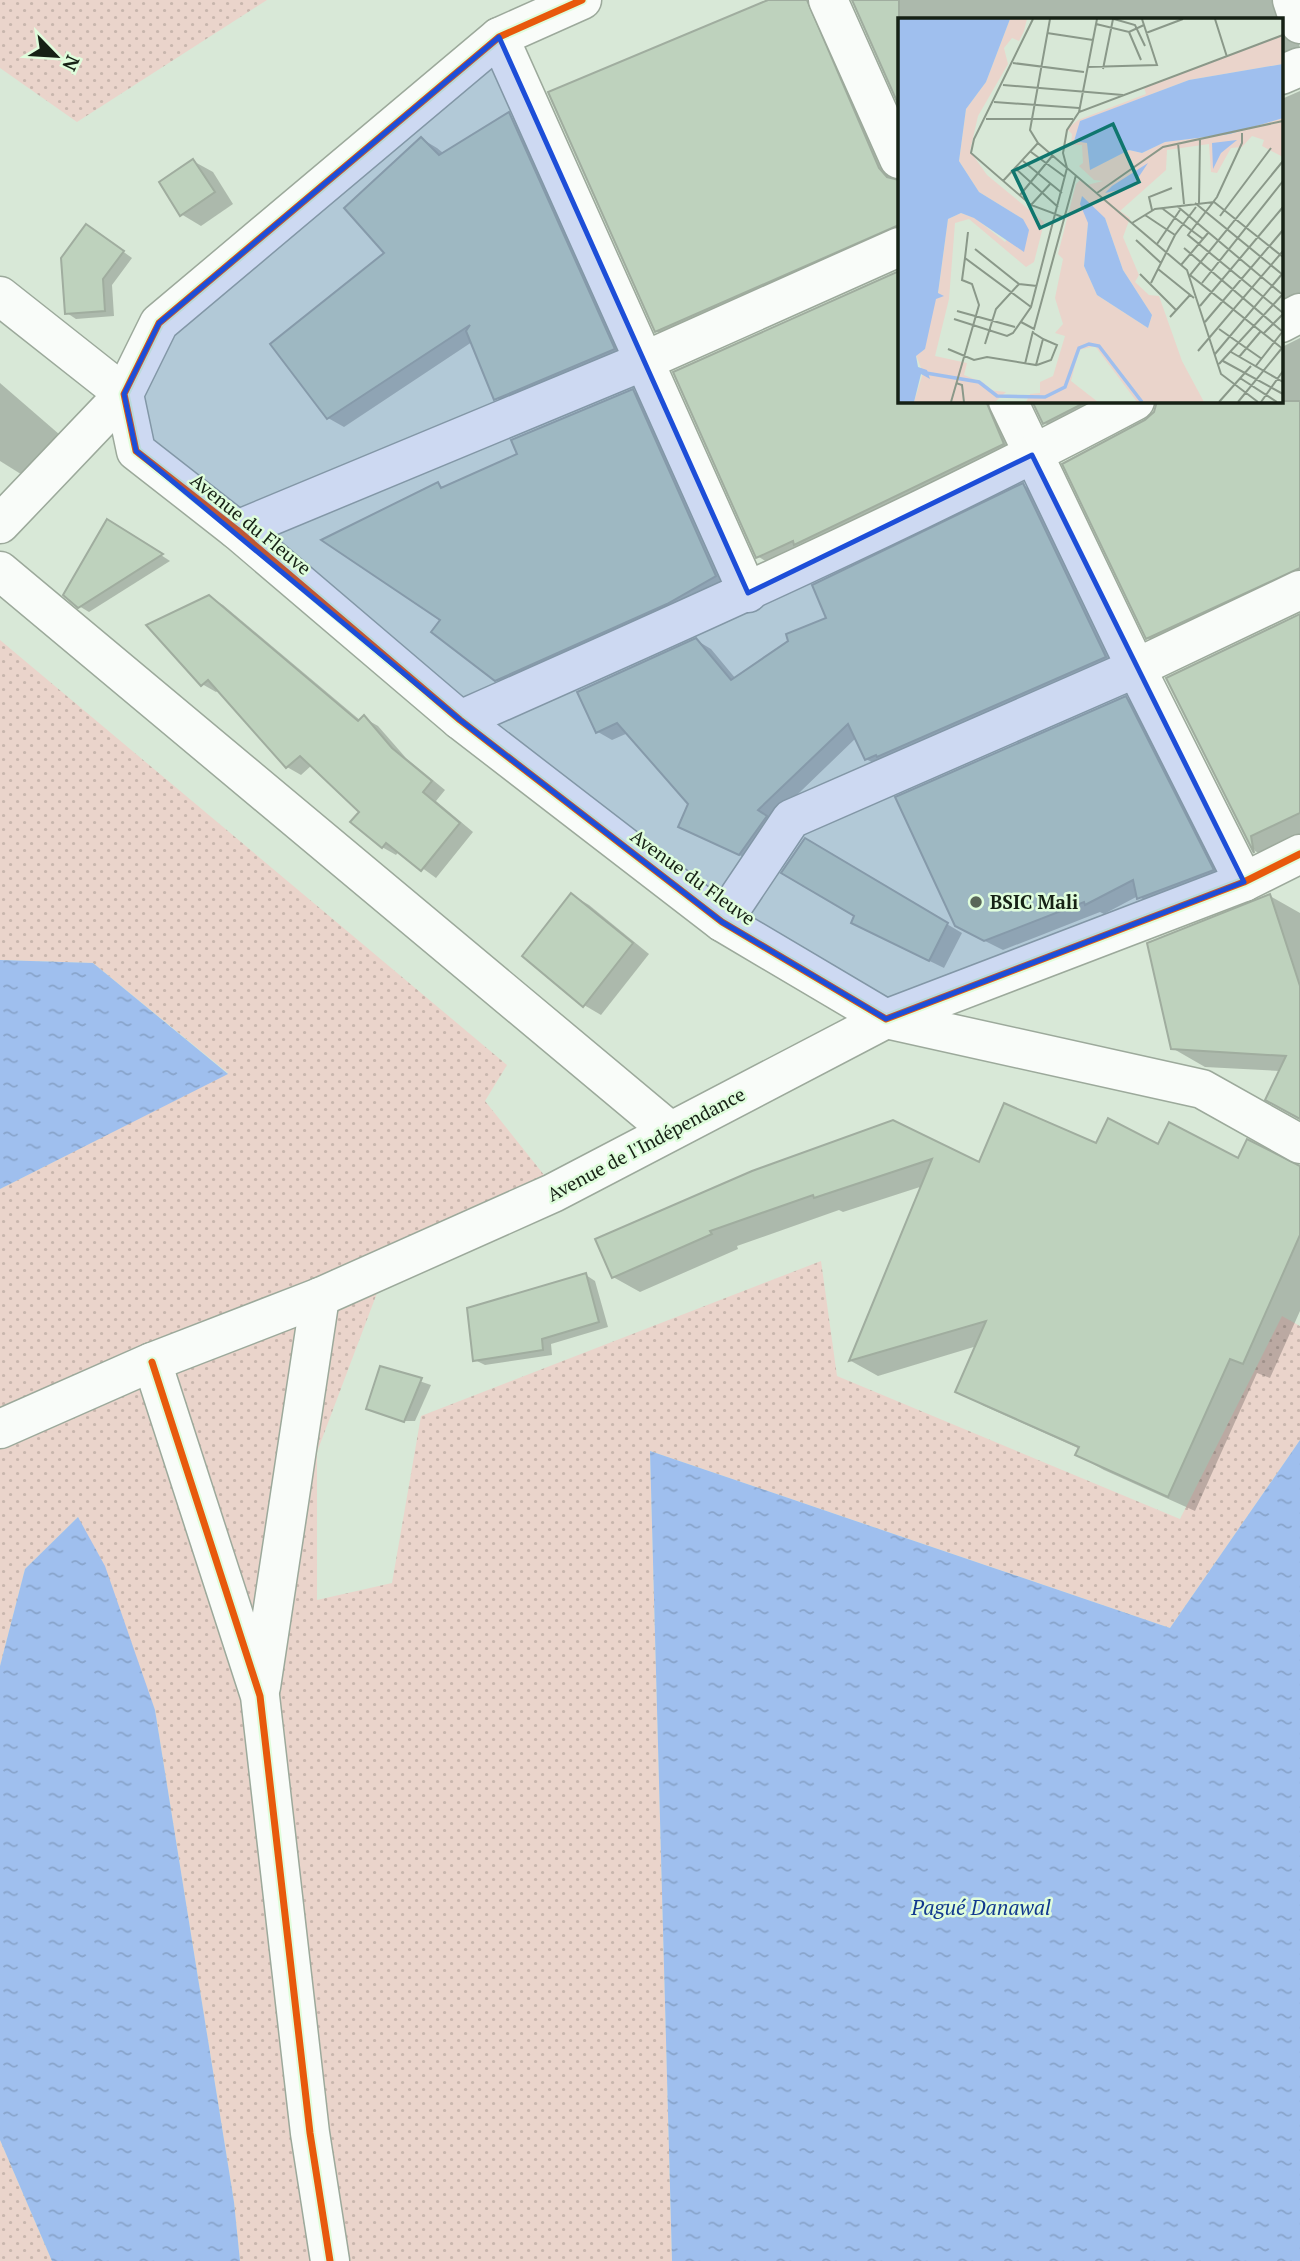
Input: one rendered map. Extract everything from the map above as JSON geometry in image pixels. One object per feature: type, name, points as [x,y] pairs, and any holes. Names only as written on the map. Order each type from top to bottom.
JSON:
[{"type":"street","points":[[0,524],[124,394],[159,323],[499,37],[582,0]]},
{"type":"street","points":[[828,0],[898,157]]},
{"type":"street","points":[[1292,0],[1300,24]]},
{"type":"street","points":[[499,37],[748,593]]},
{"type":"street","points":[[1282,75],[1300,67]]},
{"type":"street","points":[[237,530],[645,362],[898,247]]},
{"type":"street","points":[[0,296],[124,394]]},
{"type":"street","points":[[1282,322],[1300,313]]},
{"type":"street","name":"Avenue du Fleuve","points":[[124,394],[136,451],[237,530],[460,720],[722,922],[886,1019]]},
{"type":"street","points":[[1008,402],[1136,668],[1244,882]]},
{"type":"street","points":[[460,720],[748,593],[1032,455],[1133,402]]},
{"type":"street","points":[[0,571],[670,1131]]},
{"type":"street","points":[[722,922],[791,819],[1136,668],[1300,590]]},
{"type":"street","name":"Avenue de l'Indépendance","points":[[0,1429],[152,1362],[320,1297],[553,1193],[886,1019],[1244,882],[1300,854]]},
{"type":"street","points":[[886,1019],[1202,1089],[1300,1144]]},
{"type":"street","points":[[260,1696],[320,1297]]},
{"type":"street","points":[[152,1362],[260,1696],[310,2133],[330,2261]]},
{"type":"highlighted area","points":[[499,37],[748,593],[1032,455],[1244,882],[886,1019],[722,922],[460,720],[136,451],[124,394],[159,323]]},
{"type":"shaded area","points":[[0,0],[267,0],[77,122],[0,68]]},
{"type":"shaded area","points":[[0,640],[507,1065],[485,1101],[552,1185],[391,1256],[317,1452],[317,1600],[392,1583],[421,1416],[821,1261],[837,1376],[1180,1519],[1282,1316],[1300,1326],[1300,1440],[1170,1628],[650,1451],[672,2261],[240,2261],[234,2202],[155,1710],[78,1517],[25,1569],[0,1666],[0,1189],[228,1073],[93,963],[0,960]]},
{"type":"shaded area","points":[[0,2140],[52,2261],[0,2261]]},
{"type":"water","points":[[0,960],[93,963],[228,1074],[0,1189]]},
{"type":"water","name":"Pagué Danawal","points":[[1300,1440],[1300,2261],[672,2261],[650,1451],[1170,1628]]},
{"type":"water","points":[[78,1517],[105,1566],[155,1710],[234,2202],[240,2261],[52,2261],[0,2140],[0,1666],[25,1569]]},
{"type":"building","points":[[768,0],[807,0],[879,168],[887,177],[898,180],[898,225],[655,332],[548,92]]},
{"type":"building","points":[[852,0],[899,0],[898,104]]},
{"type":"building","points":[[509,112],[615,349],[494,400],[466,331],[470,325],[327,419],[270,344],[384,253],[344,208],[421,137],[439,155]]},
{"type":"building","points":[[193,159],[215,192],[180,216],[159,182]]},
{"type":"building","points":[[86,224],[124,251],[103,279],[105,311],[65,314],[61,258]]},
{"type":"building","points":[[898,271],[898,402],[986,402],[1004,444],[794,545],[793,541],[756,558],[673,372]]},
{"type":"building","points":[[633,389],[716,576],[667,604],[495,681],[431,632],[440,620],[321,540],[438,482],[441,488],[517,454],[511,440]]},
{"type":"building","points":[[1300,401],[1300,568],[1146,639],[1062,464],[1145,420],[1154,412],[1157,402]]},
{"type":"building","points":[[1032,402],[1086,402],[1043,424]]},
{"type":"building","points":[[1023,483],[1106,657],[877,757],[876,755],[865,760],[848,724],[758,810],[767,816],[739,855],[678,827],[688,804],[617,723],[596,733],[577,692],[696,638],[731,680],[788,641],[786,634],[826,618],[812,585]]},
{"type":"building","points":[[107,519],[163,554],[78,608],[63,595]]},
{"type":"building","points":[[209,595],[358,721],[364,715],[392,748],[432,781],[423,792],[460,823],[421,871],[386,843],[382,848],[350,822],[359,812],[300,756],[286,768],[208,680],[201,686],[146,625]]},
{"type":"building","points":[[1300,614],[1300,813],[1251,836],[1254,853],[1166,678]]},
{"type":"building","points":[[1126,696],[1214,870],[1137,899],[1133,880],[1085,905],[1084,902],[984,941],[955,926],[895,797]]},
{"type":"building","points":[[805,838],[948,923],[929,961],[851,923],[854,916],[781,873]]},
{"type":"building","points":[[571,893],[633,943],[583,1007],[522,956]]},
{"type":"building","points":[[1270,894],[1300,986],[1300,1119],[1265,1100],[1286,1056],[1171,1049],[1147,943]]},
{"type":"building","points":[[1004,1103],[1096,1143],[1108,1118],[1158,1144],[1169,1122],[1238,1158],[1247,1139],[1300,1166],[1300,1235],[1243,1364],[1230,1359],[1168,1497],[1075,1455],[1079,1447],[955,1392],[986,1321],[849,1361],[932,1159],[814,1198],[813,1195],[710,1231],[712,1234],[612,1278],[595,1239],[752,1171],[893,1120],[979,1162]]},
{"type":"building","points":[[586,1273],[599,1322],[542,1339],[543,1350],[473,1361],[467,1308]]},
{"type":"building","points":[[380,1366],[422,1378],[404,1422],[366,1409]]},
{"type":"cycle path","points":[[582,0],[499,37],[159,323],[124,394],[136,451],[237,530],[460,720],[722,922],[886,1019],[1244,882],[1300,854]]},
{"type":"cycle path","points":[[152,1362],[260,1696],[310,2133],[330,2261]]},
{"type":"place","name":"BSIC Mali","points":[[976,902]]}]
